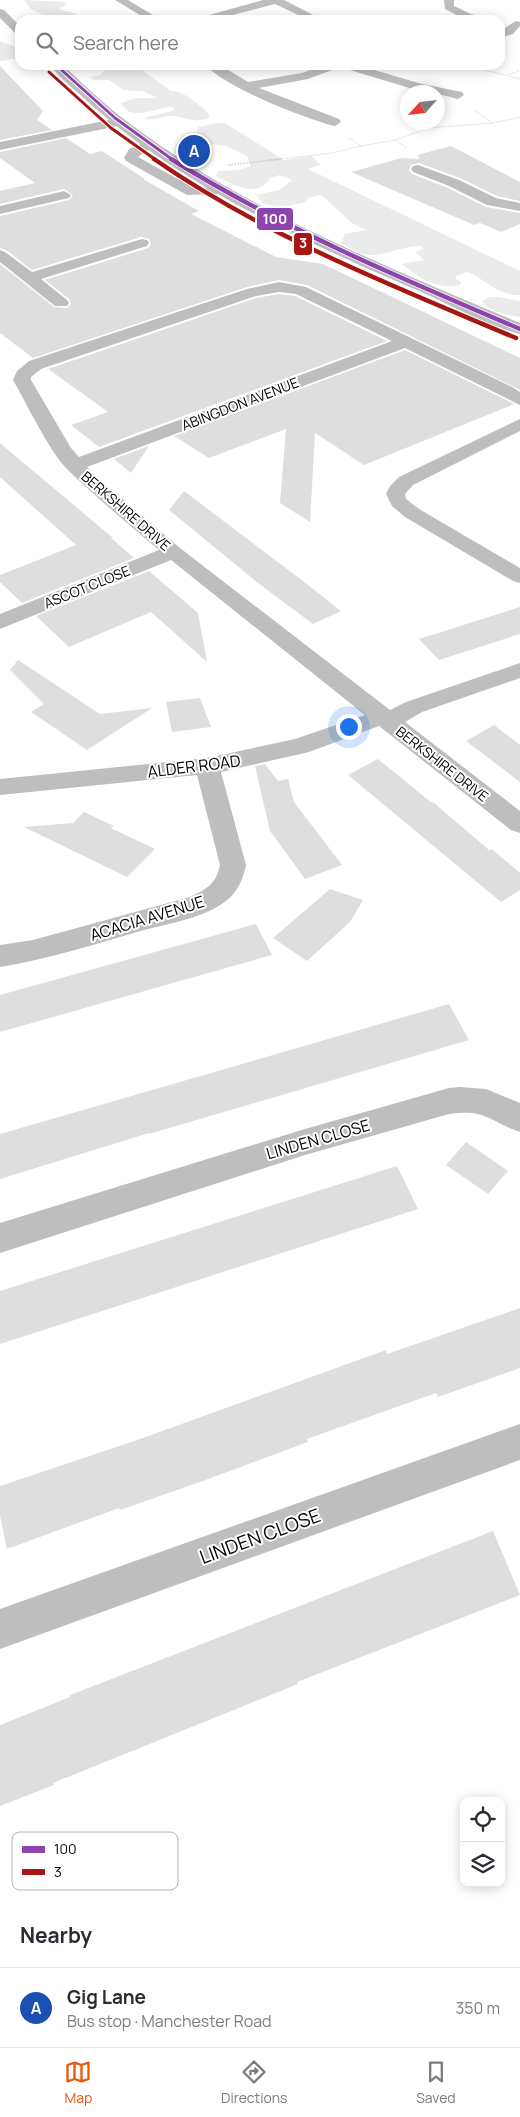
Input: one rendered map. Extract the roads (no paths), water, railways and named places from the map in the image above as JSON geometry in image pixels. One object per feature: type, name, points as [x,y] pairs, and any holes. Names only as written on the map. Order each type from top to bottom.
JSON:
[{"type":"street","points":[[120,0],[147,15]]},
{"type":"street","points":[[219,15],[276,0],[308,15]]},
{"type":"street","points":[[449,0],[449,7],[456,12],[466,15]]},
{"type":"street","points":[[0,12],[15,27]]},
{"type":"street","points":[[505,23],[518,24]]},
{"type":"street","points":[[505,33],[518,24]]},
{"type":"street","points":[[62,70],[119,122],[192,171],[225,190],[293,227],[351,255],[520,329]]},
{"type":"street","points":[[219,70],[232,80],[265,97],[335,122]]},
{"type":"street","points":[[246,86],[304,76],[321,70]]},
{"type":"street","points":[[361,70],[457,98],[472,91]]},
{"type":"street","points":[[304,124],[322,118]]},
{"type":"street","points":[[0,146],[119,122]]},
{"type":"street","points":[[150,144],[134,152],[131,158],[192,192],[225,190]]},
{"type":"street","points":[[424,166],[492,202],[520,206]]},
{"type":"street","points":[[0,210],[64,195]]},
{"type":"street","points":[[29,278],[142,243]]},
{"type":"street","points":[[0,255],[61,303]]},
{"type":"street","name":"BERKSHIRE DRIVE","points":[[520,400],[300,290],[279,287],[253,292],[35,366],[23,375],[22,380],[74,466],[86,479],[173,552],[520,824]]},
{"type":"street","name":"ABINGDON AVENUE","points":[[74,466],[406,342]]},
{"type":"street","points":[[520,424],[406,481],[398,486],[395,492],[396,498],[401,505],[412,513],[520,577]]},
{"type":"street","name":"ASCOT CLOSE","points":[[0,622],[173,552]]},
{"type":"street","name":"ALDER ROAD","points":[[0,787],[207,766],[251,758],[301,746],[385,719],[520,670]]},
{"type":"street","name":"ACACIA AVENUE","points":[[0,956],[33,950],[187,909],[218,894],[227,886],[232,877],[232,865],[207,766]]},
{"type":"street","name":"LINDEN CLOSE","points":[[0,1238],[305,1142],[449,1101],[464,1099],[483,1100],[500,1106],[520,1119]]},
{"type":"street","name":"LINDEN CLOSE","points":[[0,1630],[520,1442]]},
{"type":"place","name":"Gig Lane","points":[[194,151]]}]
